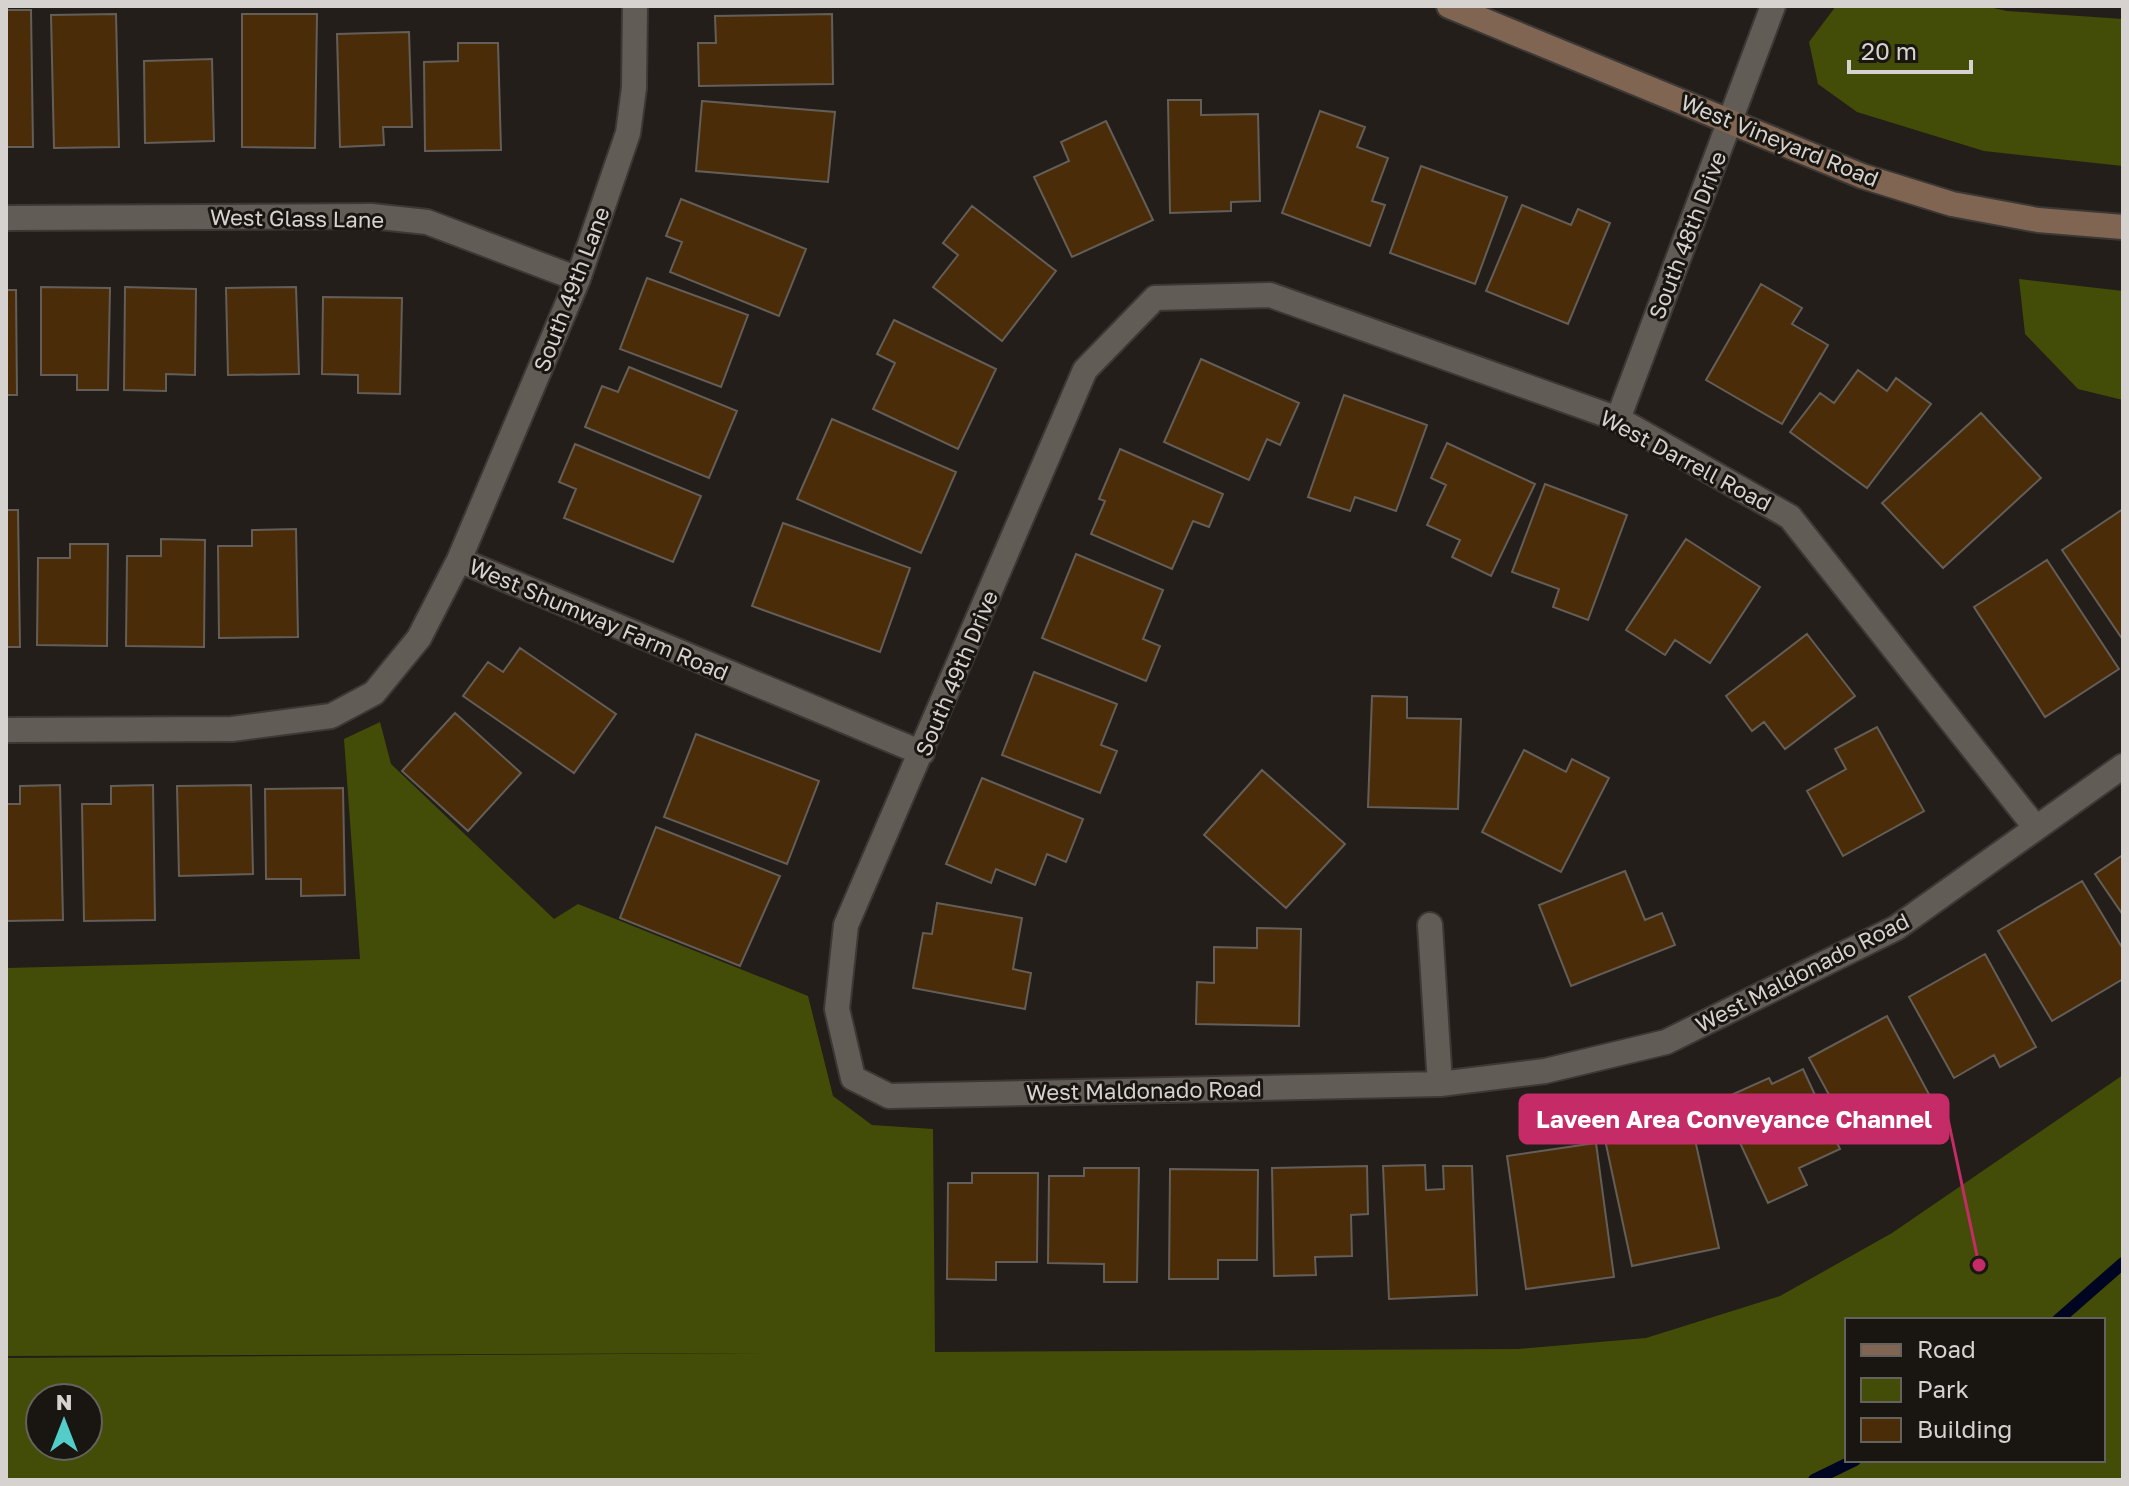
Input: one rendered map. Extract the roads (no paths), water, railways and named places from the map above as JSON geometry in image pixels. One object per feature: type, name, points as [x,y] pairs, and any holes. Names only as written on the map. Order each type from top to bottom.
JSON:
[{"type":"street","name":"South 49th Lane","points":[[459,560],[578,279],[628,133],[634,88],[635,6]]},
{"type":"street","name":"West Vineyard Road","points":[[1449,6],[1862,176],[1952,204],[2038,220],[2123,227]]},
{"type":"street","name":"South 48th Drive","points":[[1618,419],[1773,6]]},
{"type":"street","name":"West Glass Lane","points":[[6,218],[371,216],[413,221],[469,236],[578,279]]},
{"type":"street","name":"West Darrell Road","points":[[1155,298],[1270,295],[1618,419],[1790,517],[2036,828]]},
{"type":"street","name":"South 49th Drive","points":[[853,1078],[837,1009],[846,925],[1085,370],[1155,298]]},
{"type":"street","name":"West Shumway Farm Road","points":[[6,730],[232,729],[331,716],[374,693],[410,649],[459,560],[922,753]]},
{"type":"street","name":"West Maldonado Road","points":[[853,1078],[889,1096],[1440,1084],[1545,1071],[1666,1042],[1896,928],[2123,766]]},
{"type":"street","points":[[1430,925],[1440,1084]]},
{"type":"waterway","points":[[2060,1318],[2123,1263]]},
{"type":"waterway","points":[[1814,1480],[1851,1462]]},
{"type":"place","name":"Laveen Area Conveyance Channel","points":[[1979,1265]]}]
